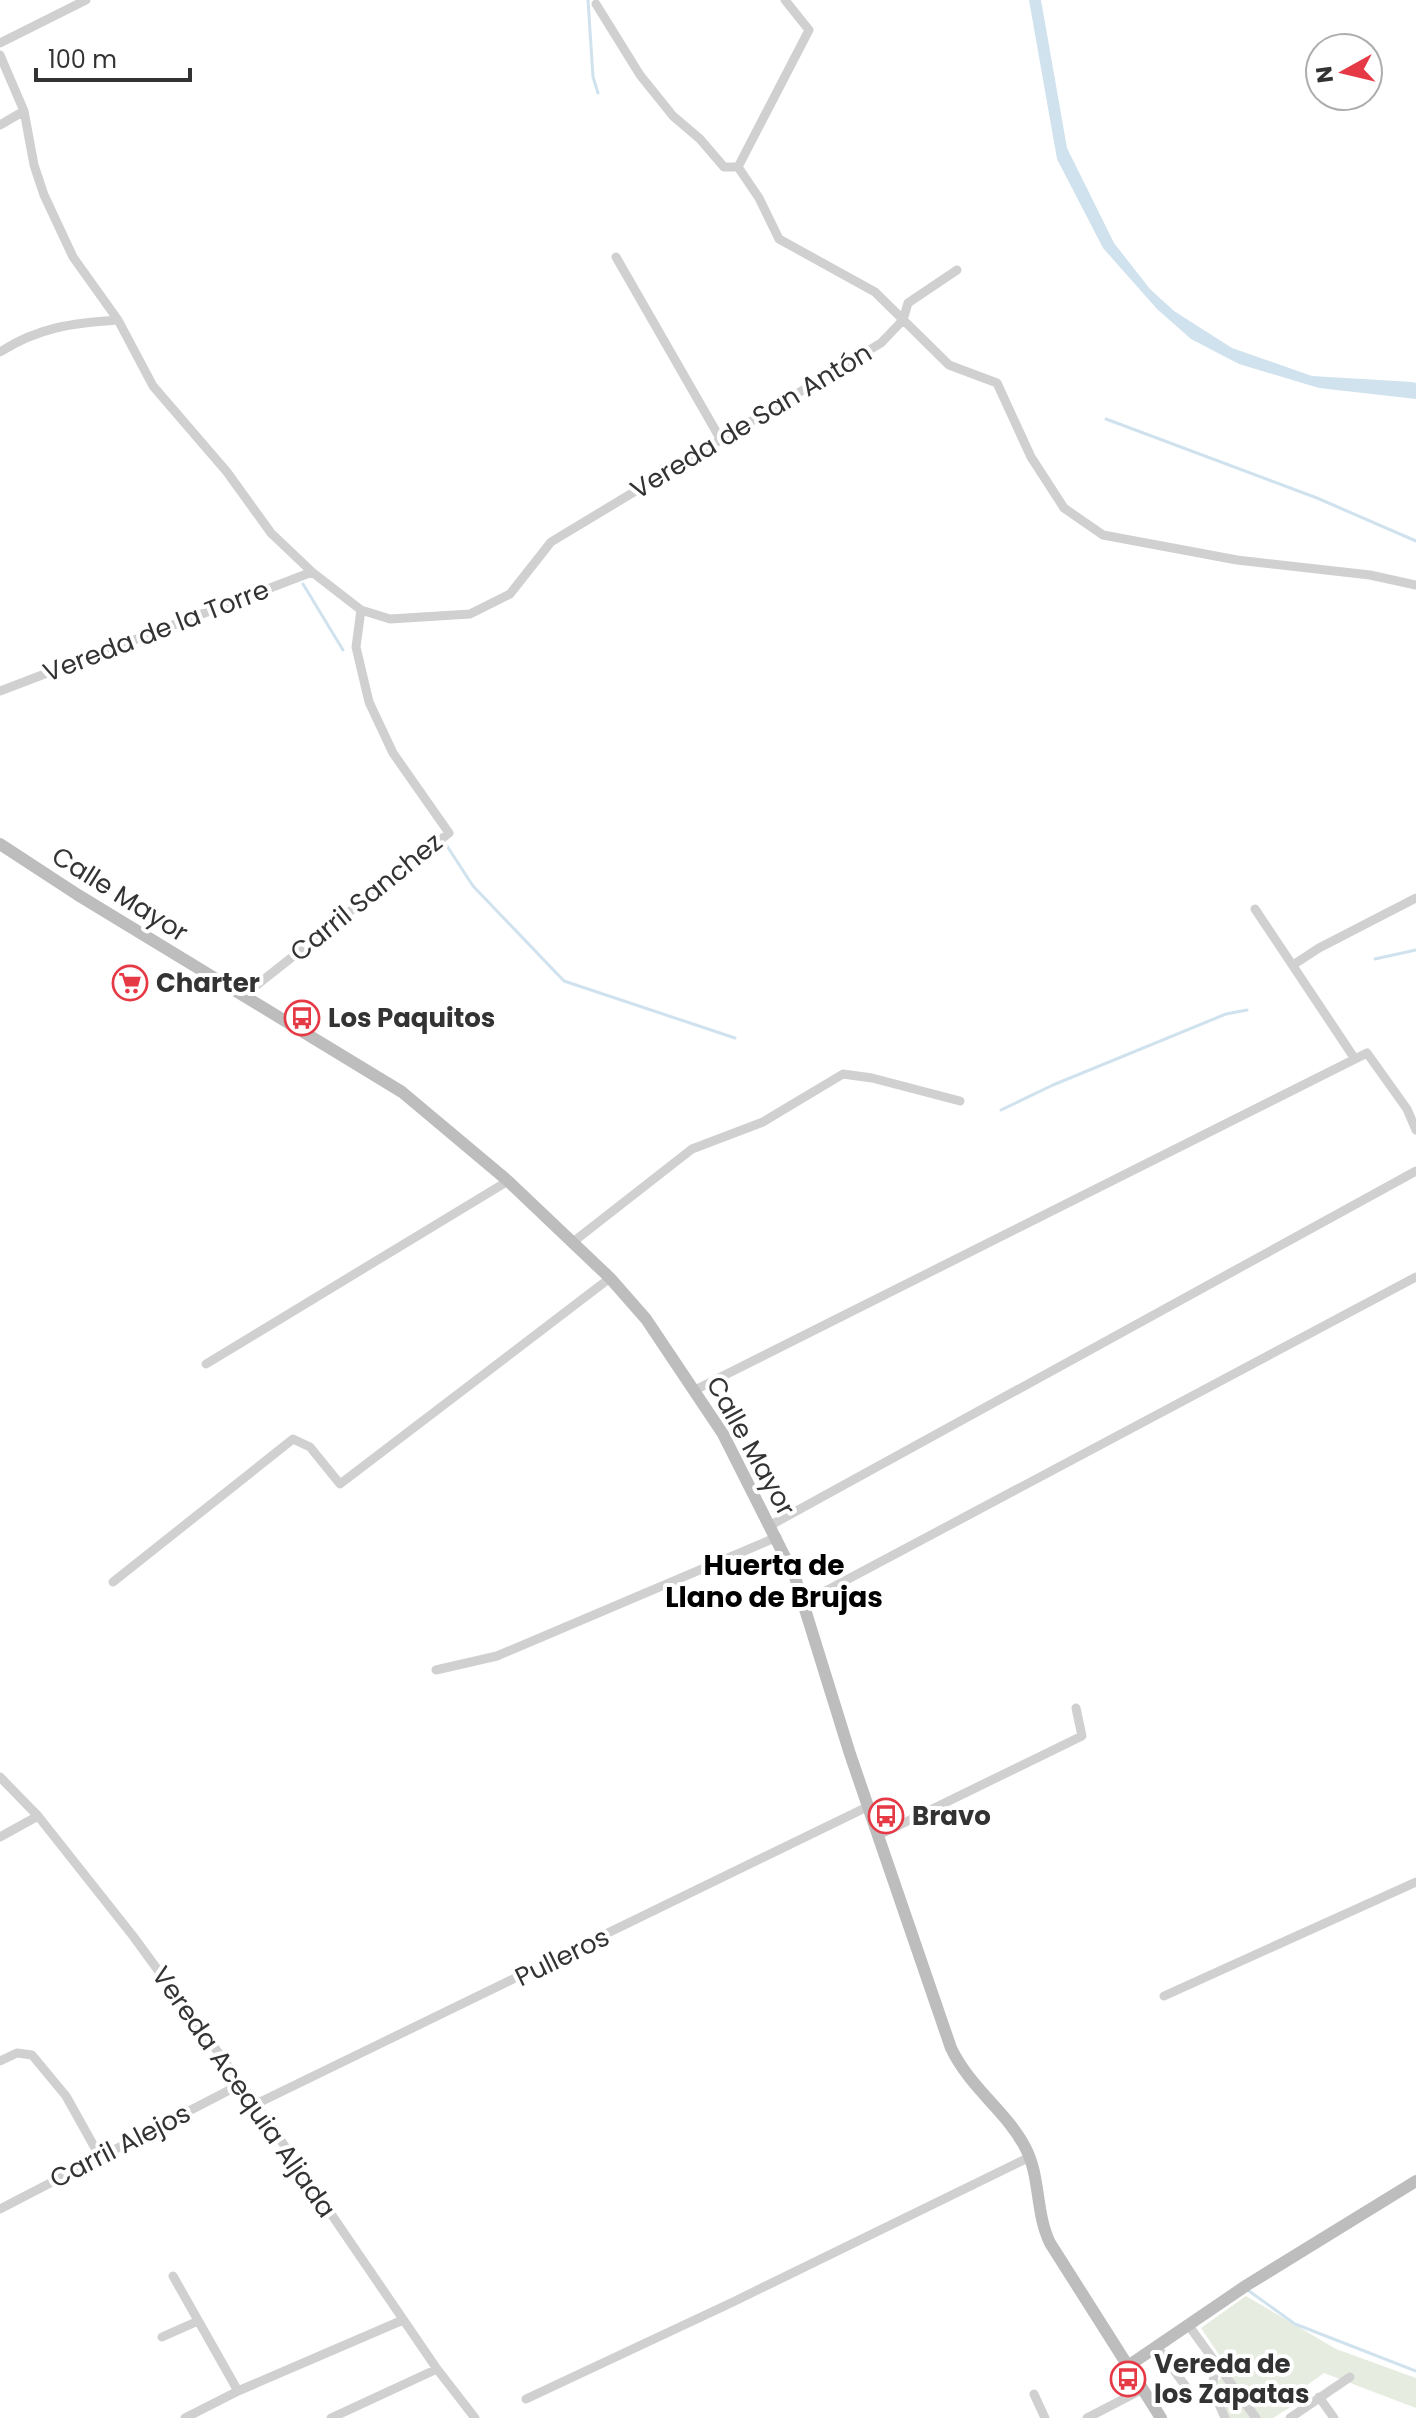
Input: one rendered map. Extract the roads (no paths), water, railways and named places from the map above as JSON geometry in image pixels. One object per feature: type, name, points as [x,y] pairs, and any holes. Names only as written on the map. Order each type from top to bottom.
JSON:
[{"type":"main road","name":"Calle Mayor","points":[[0,844],[78,895],[390,1084],[508,1181],[610,1278],[653,1328],[723,1434],[774,1531],[805,1602],[867,1807],[951,2048],[967,2076],[1019,2136],[1030,2157],[1044,2232],[1161,2418]]},
{"type":"main road","points":[[1128,2366],[1247,2285],[1416,2181]]},
{"type":"street","points":[[0,43],[86,0]]},
{"type":"street","points":[[738,167],[809,30],[785,0]]},
{"type":"street","points":[[596,4],[640,75],[673,116],[700,139],[724,167],[738,167]]},
{"type":"street","name":"Vereda de San Antón","points":[[0,55],[24,111],[34,165],[44,195],[73,257],[118,320],[153,386],[227,472],[271,533],[312,572],[361,610],[390,619],[470,614],[510,594],[551,542],[881,343],[903,320],[908,303],[957,270]]},
{"type":"street","points":[[0,125],[24,111]]},
{"type":"street","points":[[738,167],[759,198],[779,239],[875,292],[949,365],[997,383],[1031,457],[1064,508],[1103,535],[1237,560],[1370,575],[1416,585]]},
{"type":"street","points":[[616,257],[721,440]]},
{"type":"street","points":[[0,352],[45,329],[77,322],[118,320]]},
{"type":"street","name":"Vereda de la Torre","points":[[0,691],[312,572]]},
{"type":"street","name":"Carril Sanchez","points":[[243,996],[449,833],[393,753],[369,702],[356,647],[361,610]]},
{"type":"street","points":[[1293,965],[1319,948],[1416,898]]},
{"type":"street","points":[[1255,909],[1355,1059]]},
{"type":"street","points":[[695,1390],[1367,1053],[1407,1109],[1416,1130]]},
{"type":"street","points":[[573,1242],[692,1149],[763,1122],[843,1074],[872,1078],[960,1101]]},
{"type":"street","points":[[436,1670],[497,1656],[774,1531],[1416,1171]]},
{"type":"street","points":[[206,1364],[508,1181]]},
{"type":"street","points":[[805,1602],[1416,1277]]},
{"type":"street","points":[[113,1582],[293,1439],[310,1447],[340,1484],[610,1278]]},
{"type":"street","points":[[877,1836],[1082,1736],[1076,1708]]},
{"type":"street","name":"Vereda Acequia Aljada","points":[[0,1777],[38,1816],[133,1936],[256,2104],[437,2369],[475,2418]]},
{"type":"street","name":"Pulleros","points":[[256,2104],[867,1807]]},
{"type":"street","points":[[0,1837],[38,1816]]},
{"type":"street","points":[[1164,1996],[1416,1882]]},
{"type":"street","points":[[0,2061],[17,2053],[32,2055],[66,2096],[100,2157]]},
{"type":"street","name":"Carril Alejos","points":[[0,2209],[241,2084]]},
{"type":"street","points":[[526,2399],[1030,2157]]},
{"type":"street","points":[[173,2276],[238,2391]]},
{"type":"street","points":[[185,2418],[238,2391],[403,2320]]},
{"type":"street","points":[[162,2337],[198,2321]]},
{"type":"street","points":[[1189,2326],[1256,2418]]},
{"type":"street","points":[[1158,2348],[1189,2391]]},
{"type":"street","points":[[1216,2362],[1212,2388],[1225,2418]]},
{"type":"street","points":[[331,2418],[437,2369]]},
{"type":"street","points":[[1290,2418],[1350,2377]]},
{"type":"street","points":[[1087,2418],[1143,2389]]},
{"type":"street","points":[[1034,2394],[1045,2418]]},
{"type":"street","points":[[1319,2397],[1334,2418]]},
{"type":"water","points":[[1029,0],[1041,0],[1067,148],[1114,243],[1150,289],[1174,311],[1232,348],[1312,376],[1416,383],[1416,399],[1319,388],[1239,364],[1191,339],[1157,309],[1103,248],[1057,159]]},
{"type":"waterway","points":[[588,0],[593,77],[598,93]]},
{"type":"waterway","points":[[1106,419],[1317,498],[1416,541]]},
{"type":"waterway","points":[[303,584],[343,650]]},
{"type":"waterway","points":[[447,846],[473,886],[564,981],[735,1038]]},
{"type":"waterway","points":[[1375,959],[1416,950]]},
{"type":"waterway","points":[[1001,1110],[1053,1085],[1226,1014],[1247,1010]]},
{"type":"waterway","points":[[1249,2291],[1295,2324],[1416,2371]]},
{"type":"place","name":"Charter","points":[[130,983]]},
{"type":"place","name":"Los Paquitos","points":[[302,1018]]},
{"type":"place","name":"Bravo","points":[[886,1816]]},
{"type":"place","name":"Vereda de los Zapatas","points":[[1128,2379]]},
{"type":"district","name":"Huerta de Llano de Brujas","points":[[774,1581]]}]
